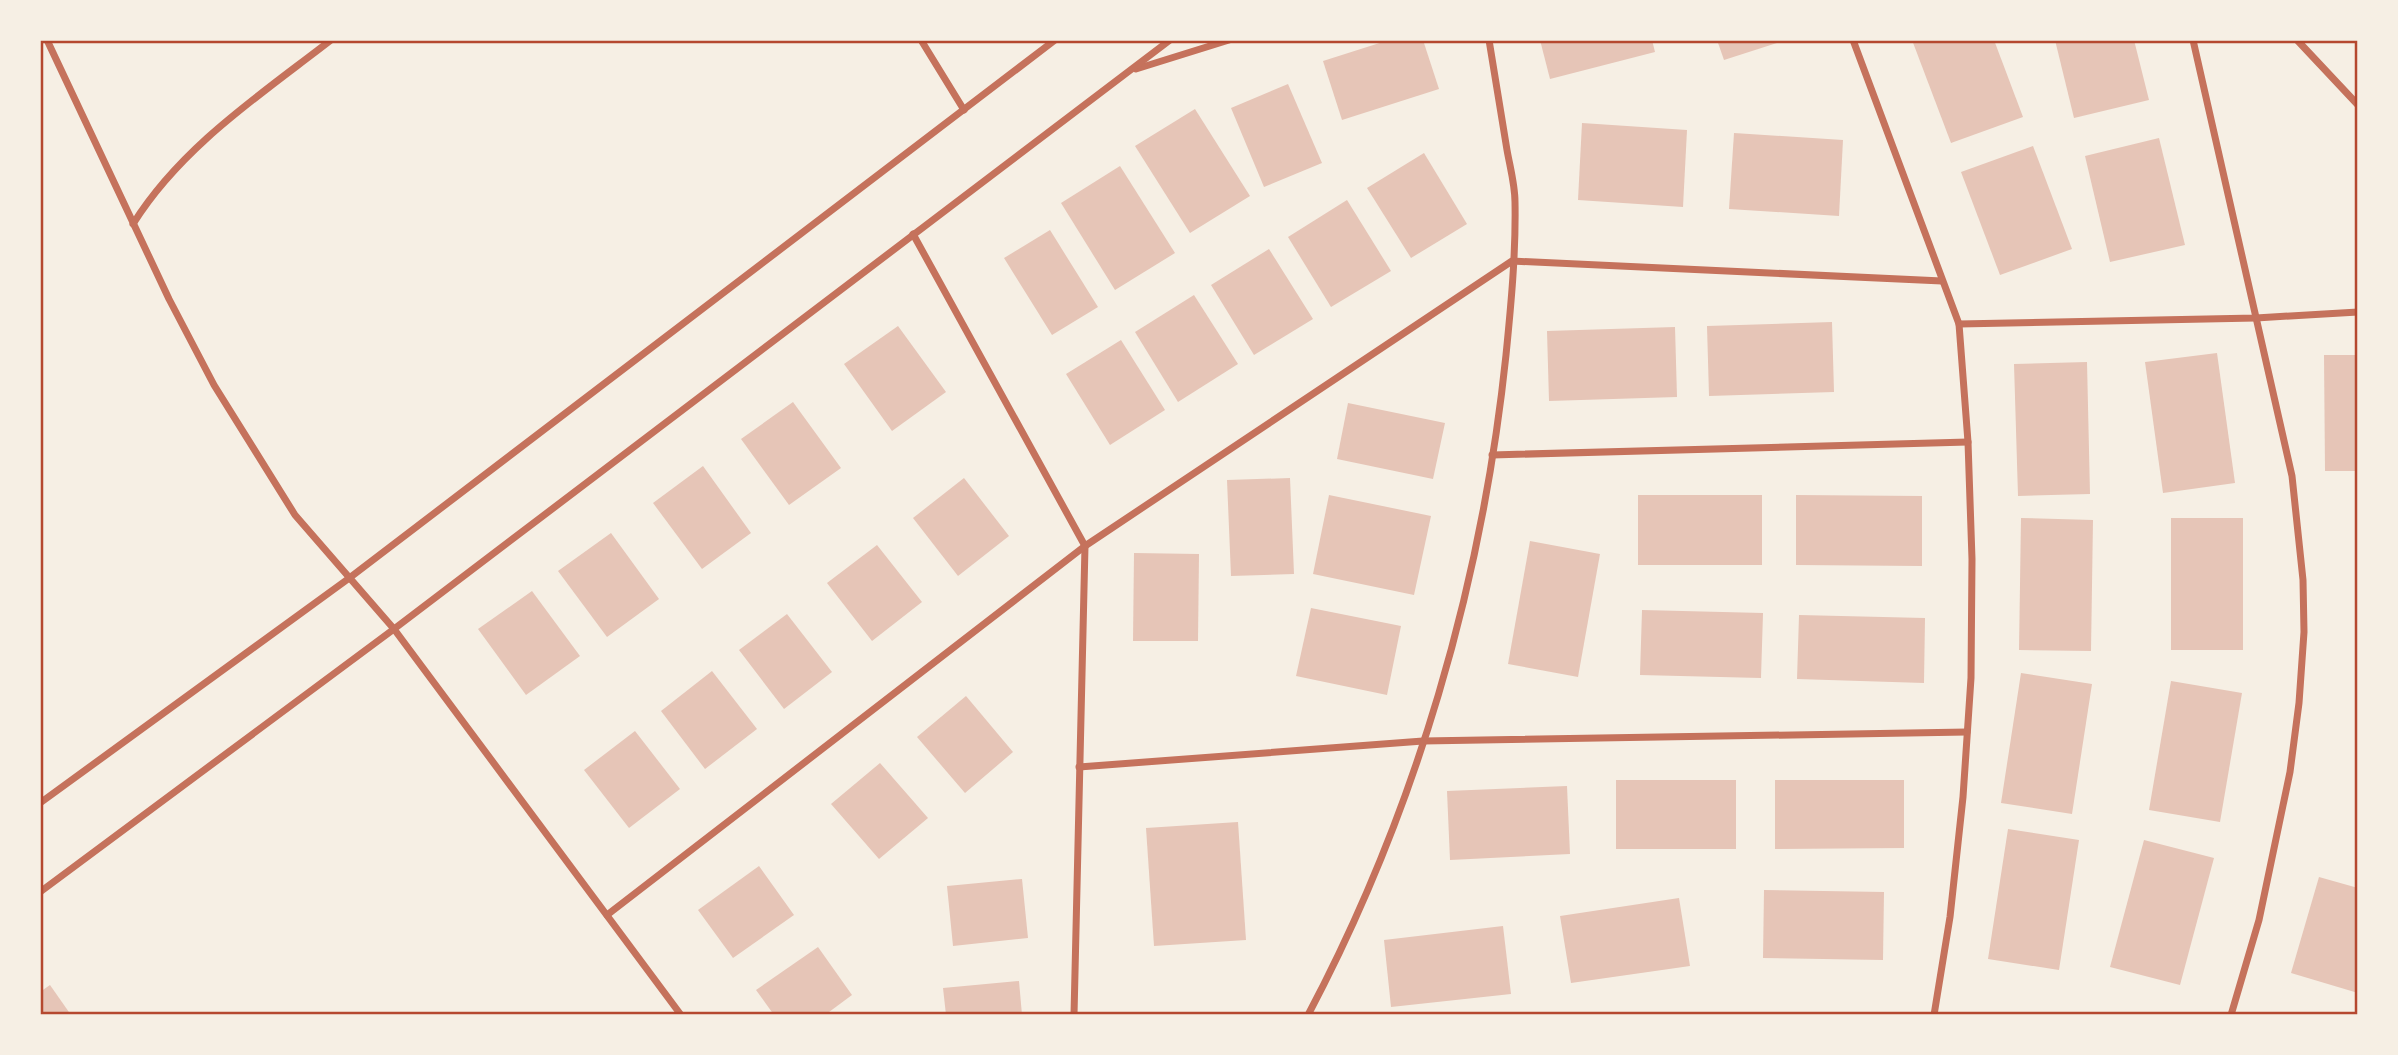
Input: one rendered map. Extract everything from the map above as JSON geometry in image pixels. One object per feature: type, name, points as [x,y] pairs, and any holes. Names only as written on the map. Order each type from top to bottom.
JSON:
[{"type":"street","points":[[47,40],[133,225],[208,373],[253,451],[295,515],[394,629],[681,1015]]},
{"type":"street","points":[[133,225],[161,185],[221,125],[331,40]]},
{"type":"street","points":[[920,40],[964,110]]},
{"type":"street","points":[[40,803],[348,579],[1055,40]]},
{"type":"street","points":[[40,892],[394,629],[1170,40]]},
{"type":"street","points":[[1129,71],[1229,40]]},
{"type":"street","points":[[1308,1015],[1357,913],[1392,828],[1449,658],[1470,574],[1501,402],[1511,301],[1515,200],[1489,40]]},
{"type":"street","points":[[1853,40],[1959,324],[1968,442],[1972,559],[1970,678],[1951,903],[1934,1015]]},
{"type":"street","points":[[2193,40],[2292,476],[2300,541],[2304,632],[2297,716],[2282,818],[2259,920],[2231,1015]]},
{"type":"street","points":[[2302,42],[2358,104]]},
{"type":"street","points":[[913,234],[1084,546],[1074,1015]]},
{"type":"street","points":[[607,915],[1084,546],[1512,261],[1942,281]]},
{"type":"street","points":[[1959,324],[2256,318],[2358,312]]},
{"type":"street","points":[[1492,455],[1968,442]]},
{"type":"street","points":[[1079,767],[1423,741],[1967,732]]},
{"type":"building","points":[[1389,40],[1423,40],[1439,89],[1342,120],[1323,61]]},
{"type":"building","points":[[1540,40],[1652,40],[1655,52],[1550,79]]},
{"type":"building","points":[[1717,40],[1783,40],[1783,41],[1724,60]]},
{"type":"building","points":[[1912,40],[1994,40],[2023,117],[1951,143]]},
{"type":"building","points":[[2055,40],[2134,40],[2149,100],[2074,118]]},
{"type":"building","points":[[1288,84],[1322,163],[1264,187],[1231,108]]},
{"type":"building","points":[[1195,109],[1250,196],[1190,233],[1135,146]]},
{"type":"building","points":[[1582,123],[1687,130],[1683,207],[1578,200]]},
{"type":"building","points":[[1734,133],[1843,140],[1839,216],[1729,209]]},
{"type":"building","points":[[2159,138],[2185,245],[2110,262],[2085,156]]},
{"type":"building","points":[[2033,146],[2072,249],[2000,275],[1961,172]]},
{"type":"building","points":[[1424,153],[1467,224],[1411,258],[1367,188]]},
{"type":"building","points":[[1120,166],[1175,253],[1115,290],[1061,203]]},
{"type":"building","points":[[1347,200],[1391,271],[1331,307],[1288,237]]},
{"type":"building","points":[[1050,230],[1098,307],[1052,335],[1004,258]]},
{"type":"building","points":[[1269,249],[1313,319],[1254,355],[1211,285]]},
{"type":"building","points":[[1194,295],[1238,364],[1178,402],[1135,332]]},
{"type":"building","points":[[1832,322],[1834,392],[1709,396],[1707,326]]},
{"type":"building","points":[[898,326],[946,392],[892,431],[844,364]]},
{"type":"building","points":[[1675,327],[1677,397],[1549,401],[1547,331]]},
{"type":"building","points":[[1121,340],[1165,410],[1110,445],[1066,374]]},
{"type":"building","points":[[2217,353],[2235,483],[2163,493],[2145,362]]},
{"type":"building","points":[[2324,355],[2358,355],[2358,471],[2325,471]]},
{"type":"building","points":[[2087,362],[2090,494],[2018,496],[2014,364]]},
{"type":"building","points":[[793,402],[841,468],[789,505],[741,439]]},
{"type":"building","points":[[1348,403],[1445,423],[1433,479],[1337,459]]},
{"type":"building","points":[[703,466],[751,533],[702,569],[653,503]]},
{"type":"building","points":[[964,478],[1009,536],[958,576],[913,518]]},
{"type":"building","points":[[1290,478],[1294,574],[1231,576],[1227,480]]},
{"type":"building","points":[[1329,495],[1431,516],[1414,595],[1313,574]]},
{"type":"building","points":[[1638,495],[1762,495],[1762,565],[1638,565]]},
{"type":"building","points":[[1796,495],[1922,496],[1922,566],[1796,565]]},
{"type":"building","points":[[2021,518],[2093,520],[2091,651],[2019,650]]},
{"type":"building","points":[[2171,518],[2243,518],[2243,650],[2171,650]]},
{"type":"building","points":[[611,533],[659,599],[607,637],[558,571]]},
{"type":"building","points":[[1530,541],[1600,554],[1578,677],[1508,664]]},
{"type":"building","points":[[877,545],[922,602],[872,641],[827,583]]},
{"type":"building","points":[[1134,553],[1199,554],[1198,641],[1133,641]]},
{"type":"building","points":[[532,591],[580,656],[526,695],[478,629]]},
{"type":"building","points":[[1311,608],[1401,626],[1387,695],[1296,676]]},
{"type":"building","points":[[1642,610],[1763,613],[1761,678],[1640,675]]},
{"type":"building","points":[[787,614],[832,672],[784,709],[739,650]]},
{"type":"building","points":[[1799,615],[1925,618],[1924,683],[1797,679]]},
{"type":"building","points":[[712,671],[757,729],[705,769],[661,711]]},
{"type":"building","points":[[2021,673],[2092,684],[2072,814],[2001,803]]},
{"type":"building","points":[[2171,681],[2242,693],[2220,822],[2149,810]]},
{"type":"building","points":[[966,696],[1013,752],[965,793],[917,737]]},
{"type":"building","points":[[635,731],[680,789],[629,828],[584,770]]},
{"type":"building","points":[[880,763],[928,818],[879,859],[831,804]]},
{"type":"building","points":[[1616,780],[1736,780],[1736,849],[1616,849]]},
{"type":"building","points":[[1775,780],[1904,780],[1904,848],[1775,849]]},
{"type":"building","points":[[1567,786],[1570,854],[1450,860],[1447,791]]},
{"type":"building","points":[[1238,822],[1246,940],[1154,946],[1146,828]]},
{"type":"building","points":[[2008,829],[2079,840],[2059,970],[1988,959]]},
{"type":"building","points":[[2144,840],[2214,858],[2180,985],[2110,967]]},
{"type":"building","points":[[759,866],[794,915],[733,958],[698,910]]},
{"type":"building","points":[[2319,877],[2358,888],[2358,993],[2291,973]]},
{"type":"building","points":[[1022,879],[1028,938],[953,946],[947,886]]},
{"type":"building","points":[[1764,890],[1884,892],[1883,960],[1763,958]]},
{"type":"building","points":[[1679,898],[1690,966],[1571,983],[1560,916]]},
{"type":"building","points":[[1503,926],[1511,994],[1391,1007],[1384,940]]},
{"type":"building","points":[[818,947],[852,995],[825,1015],[774,1015],[756,990]]},
{"type":"building","points":[[1019,981],[1022,1015],[946,1015],[943,988]]},
{"type":"building","points":[[50,985],[71,1015],[40,1015],[40,992]]}]
